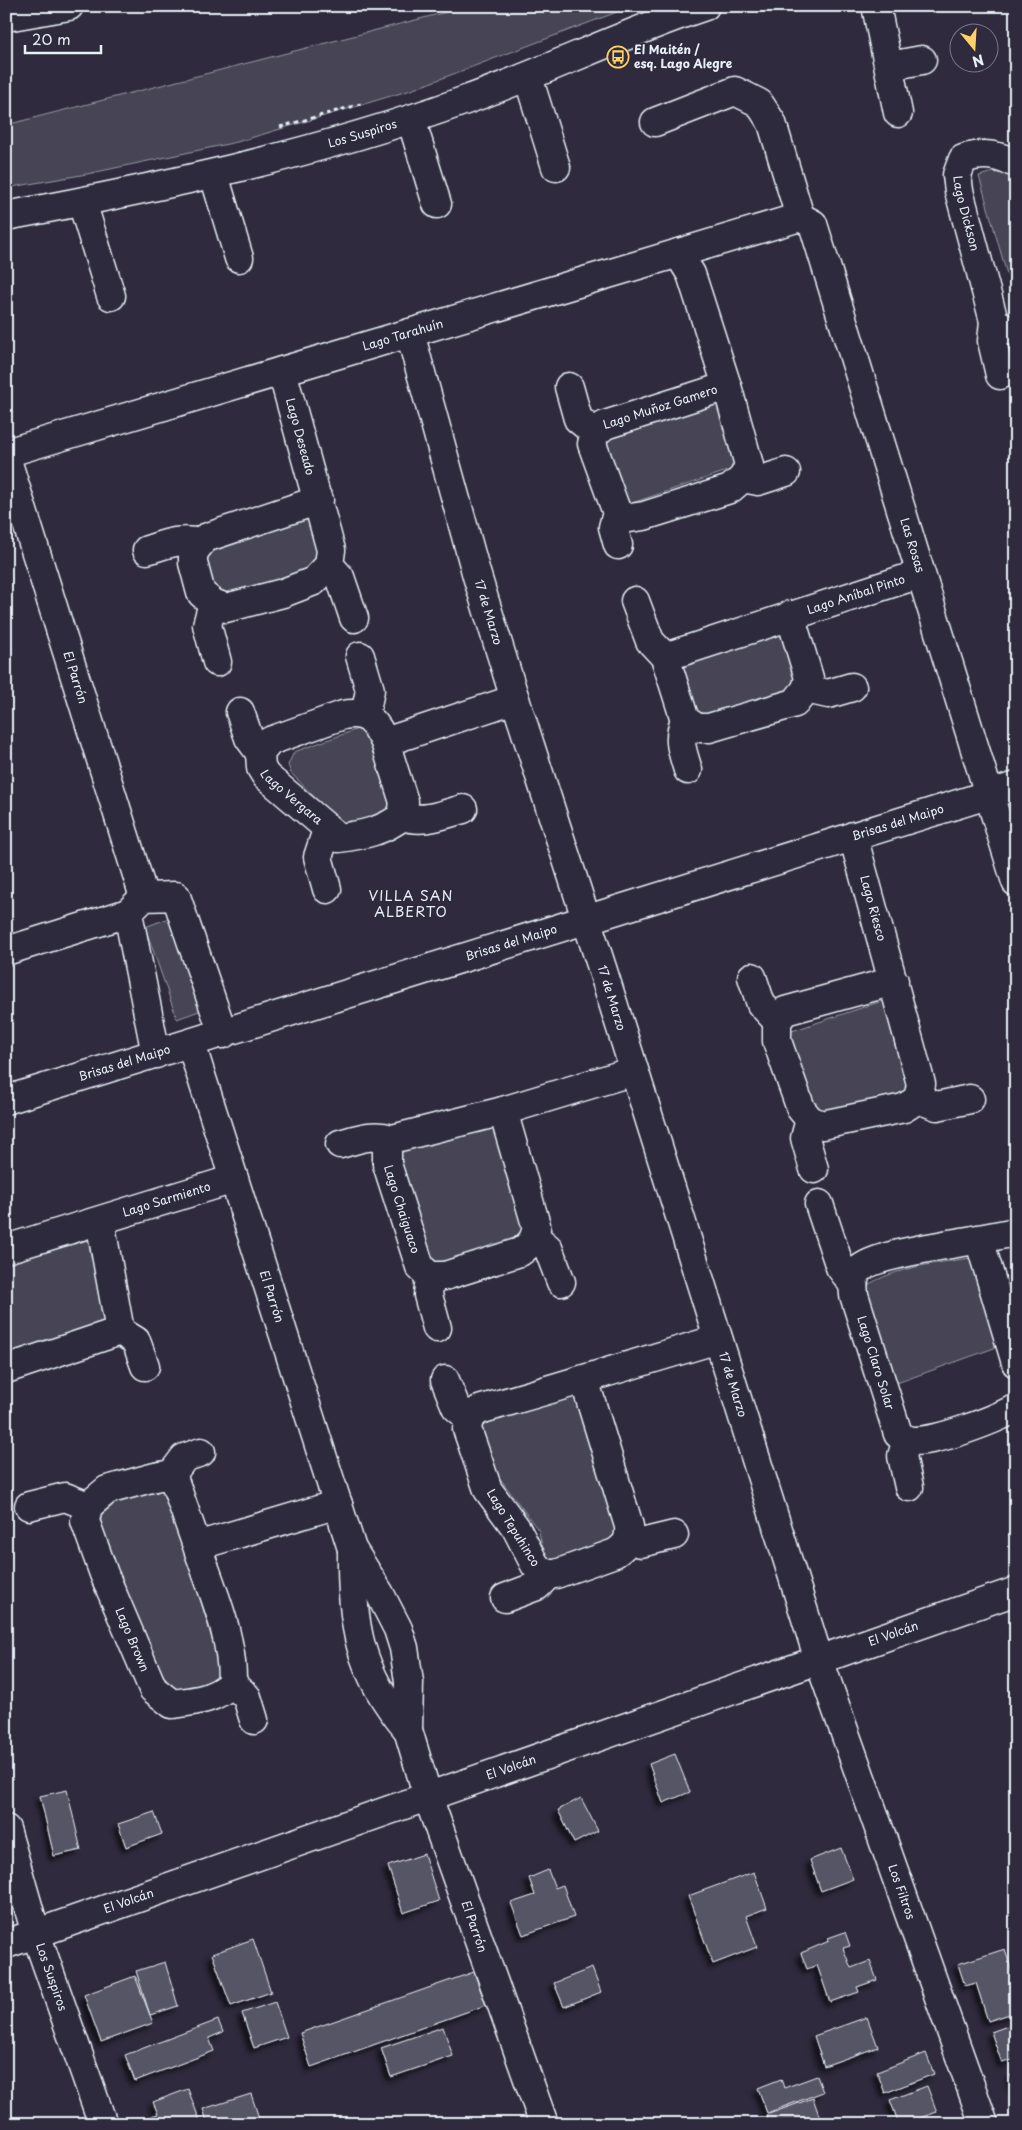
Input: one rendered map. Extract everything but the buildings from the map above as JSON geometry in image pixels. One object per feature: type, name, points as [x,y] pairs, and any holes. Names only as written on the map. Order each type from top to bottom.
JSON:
[{"type":"street","points":[[6,17],[69,6]]},
{"type":"street","name":"Los Suspiros","points":[[6,216],[214,175],[312,149],[411,119],[528,77],[645,28],[705,6]]},
{"type":"street","points":[[876,6],[898,113]]},
{"type":"street","points":[[889,66],[922,60]]},
{"type":"street","points":[[528,77],[556,167]]},
{"type":"street","points":[[655,122],[735,91],[759,103],[772,123],[800,217]]},
{"type":"street","points":[[411,119],[437,204]]},
{"type":"street","name":"Lago Dickson","points":[[1000,376],[992,341],[1005,326],[959,191],[957,175],[963,159],[978,155],[995,155],[1016,163]]},
{"type":"street","points":[[214,175],[239,258]]},
{"type":"street","points":[[82,202],[111,296]]},
{"type":"street","name":"Lago Tarahuín","points":[[6,455],[800,217]]},
{"type":"street","name":"Las Rosas","points":[[800,217],[813,224],[1016,882]]},
{"type":"street","name":"Lago Muñoz Gamero","points":[[678,253],[690,274],[727,386],[749,464],[743,478]]},
{"type":"street","name":"17 de Marzo","points":[[410,333],[477,576],[819,1660]]},
{"type":"street","name":"Lago Deseado","points":[[282,371],[331,550],[329,565]]},
{"type":"street","name":"Lago Muñoz Gamero","points":[[618,545],[614,527],[616,513],[592,444],[595,433],[606,425],[727,386]]},
{"type":"street","name":"Lago Muñoz Gamero","points":[[569,387],[578,419],[595,433]]},
{"type":"street","name":"El Parrón","points":[[6,455],[136,905],[156,1054]]},
{"type":"street","points":[[616,513],[630,518],[644,516],[730,489],[743,478],[758,481],[786,472]]},
{"type":"street","points":[[318,500],[210,535],[199,543],[192,563],[202,593],[213,603],[226,608],[283,593],[314,581],[329,565],[340,577],[354,618]]},
{"type":"street","points":[[147,550],[177,540],[199,543]]},
{"type":"street","name":"Lago Aníbal Pinto","points":[[665,657],[920,574]]},
{"type":"street","points":[[635,602],[650,642],[665,657],[685,720],[697,728],[710,728],[795,702],[806,689],[828,694],[852,687]]},
{"type":"street","points":[[213,603],[207,625],[217,662]]},
{"type":"street","name":"Lago Aníbal Pinto","points":[[790,615],[809,678],[806,689]]},
{"type":"street","points":[[360,656],[370,690],[364,716],[377,724],[386,742],[404,802],[402,816],[412,820],[426,819],[463,809]]},
{"type":"street","points":[[386,742],[515,699]]},
{"type":"street","points":[[240,712],[249,738],[260,753]]},
{"type":"street","name":"Lago Vergara","points":[[364,716],[354,713],[343,715],[270,741],[260,753],[261,768],[266,776],[327,830],[339,838],[361,835],[390,826],[402,816]]},
{"type":"street","points":[[685,720],[680,732],[680,740],[688,770]]},
{"type":"street","name":"Brisas del Maipo","points":[[6,1100],[1016,786]]},
{"type":"street","points":[[327,830],[318,858],[327,890]]},
{"type":"street","name":"Lago Riesco","points":[[854,836],[921,1084],[918,1099]]},
{"type":"street","points":[[8,946],[136,905],[176,896],[222,1034]]},
{"type":"street","points":[[752,976],[761,1004],[777,1021]]},
{"type":"street","points":[[894,981],[785,1011],[777,1021],[777,1041],[801,1109],[810,1120],[822,1125],[904,1108],[918,1099],[936,1106],[970,1099]]},
{"type":"street","name":"El Parrón","points":[[191,1044],[352,1548],[390,1613],[404,1648],[409,1682],[408,1730],[428,1797],[544,2124]]},
{"type":"street","points":[[340,1144],[371,1136],[392,1139],[503,1111],[634,1071]]},
{"type":"street","points":[[437,1328],[428,1295],[430,1276],[445,1276],[520,1252],[535,1237],[536,1225],[503,1111]]},
{"type":"street","points":[[810,1120],[805,1138],[814,1169]]},
{"type":"street","name":"Lago Chaiguaco","points":[[392,1139],[387,1147],[387,1164],[420,1267],[430,1276]]},
{"type":"street","name":"Lago Sarmiento","points":[[6,1249],[234,1179]]},
{"type":"street","name":"Lago Claro Solar","points":[[819,1204],[840,1268],[852,1283],[854,1296],[898,1434],[907,1440]]},
{"type":"street","points":[[100,1221],[120,1331],[136,1341],[145,1366]]},
{"type":"street","points":[[852,1283],[858,1270],[874,1260],[1016,1232]]},
{"type":"street","points":[[535,1237],[548,1248],[561,1282]]},
{"type":"street","points":[[979,1239],[1016,1363]]},
{"type":"street","points":[[6,1369],[120,1331]]},
{"type":"street","points":[[445,1380],[456,1407],[469,1418],[479,1410],[718,1340]]},
{"type":"street","points":[[584,1379],[629,1526],[629,1540],[641,1544],[674,1535]]},
{"type":"street","points":[[909,1487],[902,1456],[907,1440],[926,1440],[999,1417],[1016,1408]]},
{"type":"street","name":"Lago Tepuhinco","points":[[469,1418],[467,1429],[484,1482],[516,1528],[535,1565],[541,1571],[556,1574],[615,1553],[623,1548],[629,1540]]},
{"type":"street","points":[[29,1506],[65,1497],[88,1506],[107,1490],[155,1476],[172,1474],[184,1458],[202,1452]]},
{"type":"street","points":[[172,1474],[226,1635],[232,1667],[232,1683],[247,1697],[254,1720]]},
{"type":"street","points":[[197,1546],[338,1504]]},
{"type":"street","name":"Lago Brown","points":[[88,1506],[85,1521],[97,1556],[152,1689],[172,1704],[204,1700],[223,1692],[232,1683]]},
{"type":"street","name":"El Parrón","points":[[352,1548],[352,1600],[359,1643],[374,1682],[394,1714],[408,1730]]},
{"type":"street","name":"Lago Tepuhinco","points":[[505,1598],[536,1586],[549,1574]]},
{"type":"street","name":"El Volcán","points":[[6,1944],[1016,1591]]},
{"type":"street","name":"Los Filtros","points":[[819,1660],[984,2124]]},
{"type":"street","name":"Los Suspiros","points":[[6,1828],[36,1934],[103,2124]]},
{"type":"path","points":[[277,128],[363,104]]},
{"type":"shaded area","points":[[470,6],[633,6],[411,90],[237,142],[87,174],[6,188],[6,125]]},
{"type":"shaded area","points":[[993,172],[1016,177],[1016,306],[979,176]]},
{"type":"shaded area","points":[[720,398],[742,466],[626,505],[607,448],[608,438]]},
{"type":"shaded area","points":[[316,516],[332,571],[244,601],[212,593],[199,550]]},
{"type":"shaded area","points":[[787,629],[805,688],[710,721],[692,716],[676,659]]},
{"type":"shaded area","points":[[366,726],[405,802],[348,832],[291,773],[288,765],[294,752]]},
{"type":"shaded area","points":[[169,918],[202,1010],[177,1019],[145,927]]},
{"type":"shaded area","points":[[885,1000],[910,1087],[904,1102],[815,1113],[786,1033]]},
{"type":"shaded area","points":[[496,1126],[531,1246],[435,1275],[392,1153]]},
{"type":"shaded area","points":[[89,1240],[110,1313],[109,1325],[12,1359],[6,1352],[6,1263]]},
{"type":"shaded area","points":[[971,1258],[997,1347],[894,1384],[864,1295],[866,1286],[903,1270]]},
{"type":"shaded area","points":[[573,1388],[623,1542],[546,1567],[539,1531],[493,1469],[474,1418]]},
{"type":"shaded area","points":[[154,1492],[170,1496],[221,1670],[214,1684],[193,1690],[172,1689],[161,1671],[101,1529],[101,1515],[116,1503]]},
{"type":"place","name":"El Maitén / esq. Lago Alegre","points":[[618,57]]},
{"type":"district","name":"VILLA SAN ALBERTO","points":[[411,904]]}]
